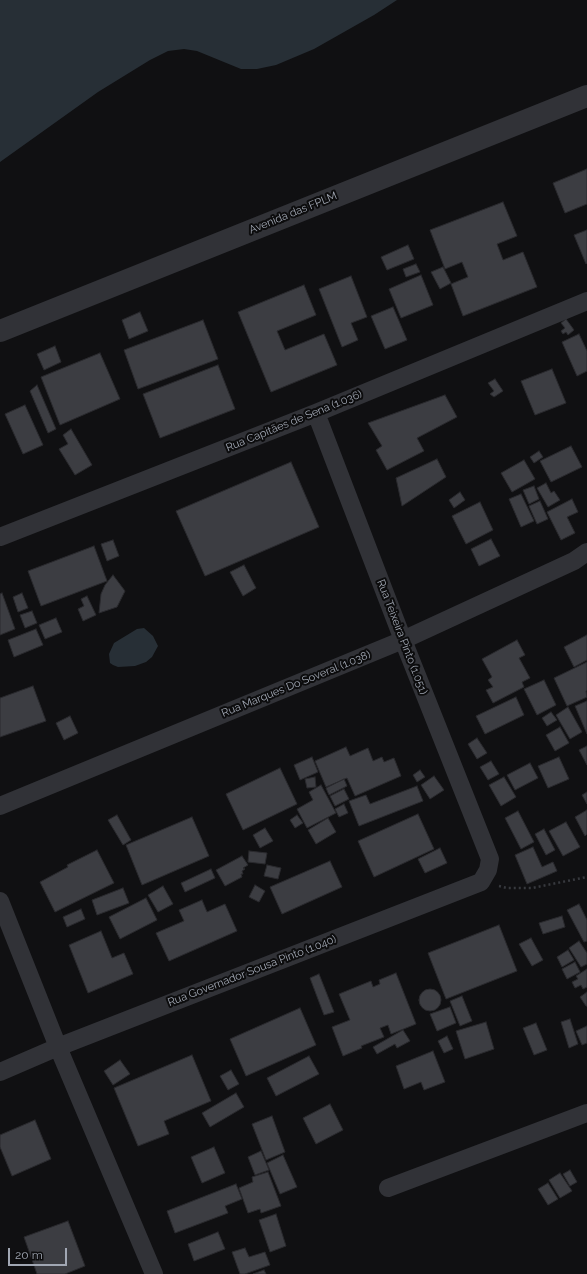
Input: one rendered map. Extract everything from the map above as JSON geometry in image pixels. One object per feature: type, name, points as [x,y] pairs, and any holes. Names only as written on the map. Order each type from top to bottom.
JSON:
[{"type":"street","name":"Avenida das FPLM","points":[[0,331],[587,96]]},
{"type":"street","name":"Rua Capitães de Sena (1.036)","points":[[0,537],[316,413],[587,301]]},
{"type":"street","name":"Rua Teixeira Pinto (1.051)","points":[[316,413],[490,859],[488,870],[481,882]]},
{"type":"street","name":"Rua Marques Do Soveral (1.038)","points":[[0,806],[404,640],[574,561],[587,552]]},
{"type":"street","name":"Rua Governador Sousa Pinto (1.040)","points":[[0,1072],[58,1047],[481,882]]},
{"type":"street","points":[[0,901],[58,1047],[154,1274]]},
{"type":"street","points":[[388,1188],[587,1113]]},
{"type":"path","points":[[481,882],[507,888],[532,888],[587,877]]},
{"type":"shaded area","points":[[0,0],[397,0],[374,15],[314,49],[276,65],[257,69],[241,69],[197,51],[184,49],[168,51],[150,60],[98,92],[0,162]]},
{"type":"shaded area","points":[[144,628],[153,636],[158,646],[152,657],[146,662],[135,666],[118,667],[110,663],[109,654],[114,643],[137,629]]},
{"type":"building","points":[[587,169],[587,204],[565,213],[553,183]]},
{"type":"building","points":[[503,202],[517,236],[497,244],[503,260],[523,252],[537,287],[463,316],[451,284],[468,277],[462,262],[445,269],[430,230]]},
{"type":"building","points":[[587,230],[587,263],[586,264],[574,235]]},
{"type":"building","points":[[408,245],[414,259],[387,270],[381,257]]},
{"type":"building","points":[[416,264],[420,272],[406,277],[403,269]]},
{"type":"building","points":[[443,267],[451,283],[440,289],[431,272]]},
{"type":"building","points":[[421,275],[433,305],[401,318],[389,289]]},
{"type":"building","points":[[351,276],[367,317],[351,323],[358,340],[342,347],[319,289]]},
{"type":"building","points":[[304,285],[316,315],[277,331],[285,350],[324,334],[337,365],[271,392],[238,312]]},
{"type":"building","points":[[393,307],[407,340],[385,349],[371,316]]},
{"type":"building","points":[[140,312],[148,331],[129,339],[122,320]]},
{"type":"building","points":[[566,319],[574,330],[568,335],[566,332],[563,334],[561,331],[565,328],[561,323]]},
{"type":"building","points":[[203,320],[218,359],[138,389],[124,350]]},
{"type":"building","points":[[579,334],[587,351],[587,371],[577,376],[562,342]]},
{"type":"building","points":[[55,346],[61,362],[44,370],[37,354]]},
{"type":"building","points":[[100,353],[120,399],[60,425],[41,377]]},
{"type":"building","points":[[218,365],[235,409],[160,438],[143,394]]},
{"type":"building","points":[[552,369],[566,403],[535,415],[521,381]]},
{"type":"building","points":[[495,379],[503,391],[494,397],[490,394],[494,391],[488,383]]},
{"type":"building","points":[[37,385],[56,429],[48,433],[30,391]]},
{"type":"building","points":[[445,395],[457,417],[417,438],[424,451],[387,470],[376,450],[382,446],[368,423]]},
{"type":"building","points":[[25,405],[43,445],[23,454],[5,414]]},
{"type":"building","points":[[71,429],[92,465],[75,475],[59,449],[68,444],[63,435]]},
{"type":"building","points":[[571,446],[582,467],[551,482],[540,461]]},
{"type":"building","points":[[539,451],[543,457],[534,463],[530,457]]},
{"type":"building","points":[[437,459],[446,477],[402,506],[396,478]]},
{"type":"building","points":[[524,460],[535,479],[512,492],[501,473]]},
{"type":"building","points":[[291,462],[319,527],[205,576],[176,511]]},
{"type":"building","points":[[546,483],[551,493],[554,491],[560,500],[548,507],[537,488]]},
{"type":"building","points":[[534,486],[539,499],[529,504],[523,490]]},
{"type":"building","points":[[460,492],[465,500],[454,508],[449,500]]},
{"type":"building","points":[[521,494],[534,521],[521,527],[509,499]]},
{"type":"building","points":[[572,499],[578,512],[567,517],[575,533],[561,540],[547,512]]},
{"type":"building","points":[[540,501],[548,519],[537,524],[529,506]]},
{"type":"building","points":[[480,502],[493,530],[466,544],[452,516]]},
{"type":"building","points":[[491,539],[500,556],[479,566],[471,549]]},
{"type":"building","points":[[113,540],[119,556],[107,561],[101,544]]},
{"type":"building","points":[[94,546],[107,581],[41,606],[28,571]]},
{"type":"building","points":[[244,565],[256,588],[243,596],[230,572]]},
{"type":"building","points":[[113,575],[125,591],[117,607],[99,613],[101,594],[105,585]]},
{"type":"building","points":[[2,593],[15,629],[0,635],[0,594]]},
{"type":"building","points":[[22,593],[28,608],[18,612],[13,597]]},
{"type":"building","points":[[87,596],[96,615],[83,621],[78,609],[84,606],[81,599]]},
{"type":"building","points":[[32,611],[37,623],[25,628],[20,615]]},
{"type":"building","points":[[56,618],[62,632],[45,639],[39,625]]},
{"type":"building","points":[[36,629],[43,645],[14,657],[8,640]]},
{"type":"building","points":[[587,635],[587,660],[574,667],[564,647]]},
{"type":"building","points":[[517,640],[525,655],[519,658],[530,678],[522,682],[524,687],[493,703],[486,690],[493,687],[488,680],[492,677],[482,659]]},
{"type":"building","points":[[587,662],[587,697],[567,706],[554,678]]},
{"type":"building","points":[[544,680],[556,705],[537,715],[524,689]]},
{"type":"building","points":[[33,686],[46,721],[0,737],[0,698]]},
{"type":"building","points":[[516,697],[524,715],[485,734],[476,716]]},
{"type":"building","points":[[587,701],[587,734],[575,706]]},
{"type":"building","points":[[568,707],[582,732],[570,739],[556,715]]},
{"type":"building","points":[[551,712],[557,720],[547,726],[542,718]]},
{"type":"building","points":[[70,716],[78,733],[64,740],[56,723]]},
{"type":"building","points":[[560,727],[569,743],[555,751],[546,735]]},
{"type":"building","points":[[477,738],[487,753],[477,759],[468,744]]},
{"type":"building","points":[[587,746],[587,765],[579,750]]},
{"type":"building","points":[[346,747],[350,756],[368,748],[373,761],[382,757],[384,762],[394,758],[401,776],[355,796],[347,778],[326,787],[315,761]]},
{"type":"building","points":[[312,757],[318,772],[300,780],[294,765]]},
{"type":"building","points":[[559,757],[569,779],[548,788],[538,766]]},
{"type":"building","points":[[491,761],[499,774],[488,780],[480,767]]},
{"type":"building","points":[[530,763],[538,778],[515,790],[507,775]]},
{"type":"building","points":[[280,768],[297,804],[243,830],[226,794]]},
{"type":"building","points":[[420,770],[425,777],[417,782],[413,775]]},
{"type":"building","points":[[434,776],[444,790],[430,799],[421,785]]},
{"type":"building","points":[[315,777],[316,787],[307,788],[305,779]]},
{"type":"building","points":[[504,777],[516,797],[501,806],[489,785]]},
{"type":"building","points":[[344,779],[347,786],[329,795],[326,788]]},
{"type":"building","points":[[321,785],[336,813],[307,828],[297,809],[313,800],[309,792]]},
{"type":"building","points":[[417,786],[423,801],[359,826],[349,801],[366,795],[370,804]]},
{"type":"building","points":[[344,789],[349,799],[335,806],[330,796]]},
{"type":"building","points":[[587,792],[587,804],[582,795]]},
{"type":"building","points":[[344,804],[348,813],[339,817],[335,809]]},
{"type":"building","points":[[587,810],[587,834],[585,836],[575,817]]},
{"type":"building","points":[[518,811],[534,842],[521,849],[505,818]]},
{"type":"building","points":[[418,814],[434,849],[374,877],[358,841]]},
{"type":"building","points":[[117,815],[131,840],[123,845],[108,820]]},
{"type":"building","points":[[297,815],[303,823],[295,828],[290,820]]},
{"type":"building","points":[[192,817],[209,856],[142,885],[126,845]]},
{"type":"building","points":[[328,818],[336,832],[316,844],[308,830]]},
{"type":"building","points":[[566,822],[580,847],[563,856],[549,831]]},
{"type":"building","points":[[265,828],[273,841],[260,848],[253,835]]},
{"type":"building","points":[[544,829],[555,850],[546,855],[535,834]]},
{"type":"building","points":[[533,847],[542,867],[553,862],[557,871],[527,884],[515,855]]},
{"type":"building","points":[[440,848],[447,863],[425,873],[418,859]]},
{"type":"building","points":[[97,850],[114,883],[55,912],[40,882],[68,867],[67,865]]},
{"type":"building","points":[[249,851],[267,853],[265,864],[248,862]]},
{"type":"building","points":[[242,856],[248,865],[243,868],[245,869],[242,871],[242,877],[225,886],[216,870]]},
{"type":"building","points":[[330,861],[342,887],[282,914],[270,887]]},
{"type":"building","points":[[267,865],[281,868],[278,879],[264,876]]},
{"type":"building","points":[[211,869],[215,878],[185,892],[181,883]]},
{"type":"building","points":[[255,885],[265,891],[259,902],[249,897]]},
{"type":"building","points":[[163,886],[173,904],[158,912],[148,895]]},
{"type":"building","points":[[123,888],[129,903],[97,915],[92,900]]},
{"type":"building","points":[[146,898],[157,920],[120,939],[109,917]]},
{"type":"building","points":[[202,900],[207,912],[225,904],[237,931],[169,961],[156,933],[184,921],[179,910]]},
{"type":"building","points":[[579,904],[587,920],[587,941],[584,942],[567,910]]},
{"type":"building","points":[[81,909],[85,919],[67,927],[63,917]]},
{"type":"building","points":[[562,916],[565,927],[543,934],[539,923]]},
{"type":"building","points":[[499,925],[517,971],[446,999],[428,953]]},
{"type":"building","points":[[101,931],[112,958],[124,953],[133,974],[88,993],[69,945]]},
{"type":"building","points":[[531,938],[543,960],[532,966],[519,944]]},
{"type":"building","points":[[579,941],[587,953],[587,964],[581,967],[569,948]]},
{"type":"building","points":[[568,950],[574,960],[562,967],[557,957]]},
{"type":"building","points":[[575,962],[580,972],[567,979],[562,969]]},
{"type":"building","points":[[587,969],[587,987],[583,989],[581,985],[575,988],[572,982],[578,979],[576,976]]},
{"type":"building","points":[[396,973],[416,1024],[391,1034],[388,1025],[380,1028],[384,1037],[361,1046],[362,1048],[343,1056],[332,1027],[350,1020],[339,994],[371,981],[373,987],[380,984],[379,980]]},
{"type":"building","points":[[319,974],[334,1012],[324,1015],[310,978]]},
{"type":"building","points":[[430,989],[438,992],[441,1000],[438,1008],[430,1011],[422,1008],[419,1000],[422,992]]},
{"type":"building","points":[[587,992],[587,1006],[586,1006],[580,997]]},
{"type":"building","points":[[462,996],[472,1021],[460,1026],[450,1001]]},
{"type":"building","points":[[450,1007],[456,1023],[437,1031],[430,1014]]},
{"type":"building","points":[[300,1008],[316,1045],[246,1076],[230,1039]]},
{"type":"building","points":[[570,1019],[578,1044],[569,1048],[561,1022]]},
{"type":"building","points":[[486,1022],[494,1049],[465,1059],[456,1031]]},
{"type":"building","points":[[536,1023],[547,1050],[534,1055],[523,1028]]},
{"type":"building","points":[[587,1026],[587,1043],[582,1045],[576,1031]]},
{"type":"building","points":[[403,1030],[410,1041],[397,1048],[395,1044],[377,1054],[373,1047]]},
{"type":"building","points":[[447,1036],[453,1049],[444,1053],[438,1041]]},
{"type":"building","points":[[433,1051],[445,1082],[424,1090],[421,1082],[404,1089],[396,1066]]},
{"type":"building","points":[[192,1055],[211,1101],[164,1121],[169,1134],[138,1146],[114,1088]]},
{"type":"building","points":[[309,1056],[319,1074],[276,1096],[267,1078]]},
{"type":"building","points":[[120,1060],[130,1074],[113,1085],[104,1071]]},
{"type":"building","points":[[231,1070],[239,1084],[228,1090],[220,1076]]},
{"type":"building","points":[[236,1093],[244,1107],[210,1127],[202,1113]]},
{"type":"building","points":[[330,1104],[343,1130],[316,1144],[303,1118]]},
{"type":"building","points":[[272,1116],[285,1152],[266,1160],[252,1124]]},
{"type":"building","points":[[35,1120],[51,1159],[12,1176],[0,1147],[0,1135]]},
{"type":"building","points":[[214,1147],[225,1173],[202,1183],[191,1157]]},
{"type":"building","points":[[261,1151],[269,1170],[255,1175],[248,1157]]},
{"type":"building","points":[[283,1155],[297,1187],[280,1194],[267,1163]]},
{"type":"building","points":[[570,1170],[577,1182],[570,1186],[563,1174]]},
{"type":"building","points":[[268,1172],[281,1206],[261,1213],[260,1209],[248,1213],[239,1188],[253,1182],[252,1177]]},
{"type":"building","points":[[560,1173],[572,1191],[560,1198],[549,1180]]},
{"type":"building","points":[[548,1183],[558,1199],[548,1205],[538,1189]]},
{"type":"building","points":[[236,1184],[242,1199],[225,1206],[228,1213],[175,1233],[167,1211]]},
{"type":"building","points":[[276,1214],[286,1246],[270,1252],[259,1220]]},
{"type":"building","points":[[68,1221],[85,1266],[65,1274],[37,1274],[24,1237]]},
{"type":"building","points":[[218,1232],[225,1249],[194,1261],[188,1244]]},
{"type":"building","points":[[245,1248],[249,1257],[265,1252],[270,1265],[245,1274],[240,1274],[232,1252]]},
{"type":"building","points":[[264,1270],[266,1274],[253,1274]]}]
